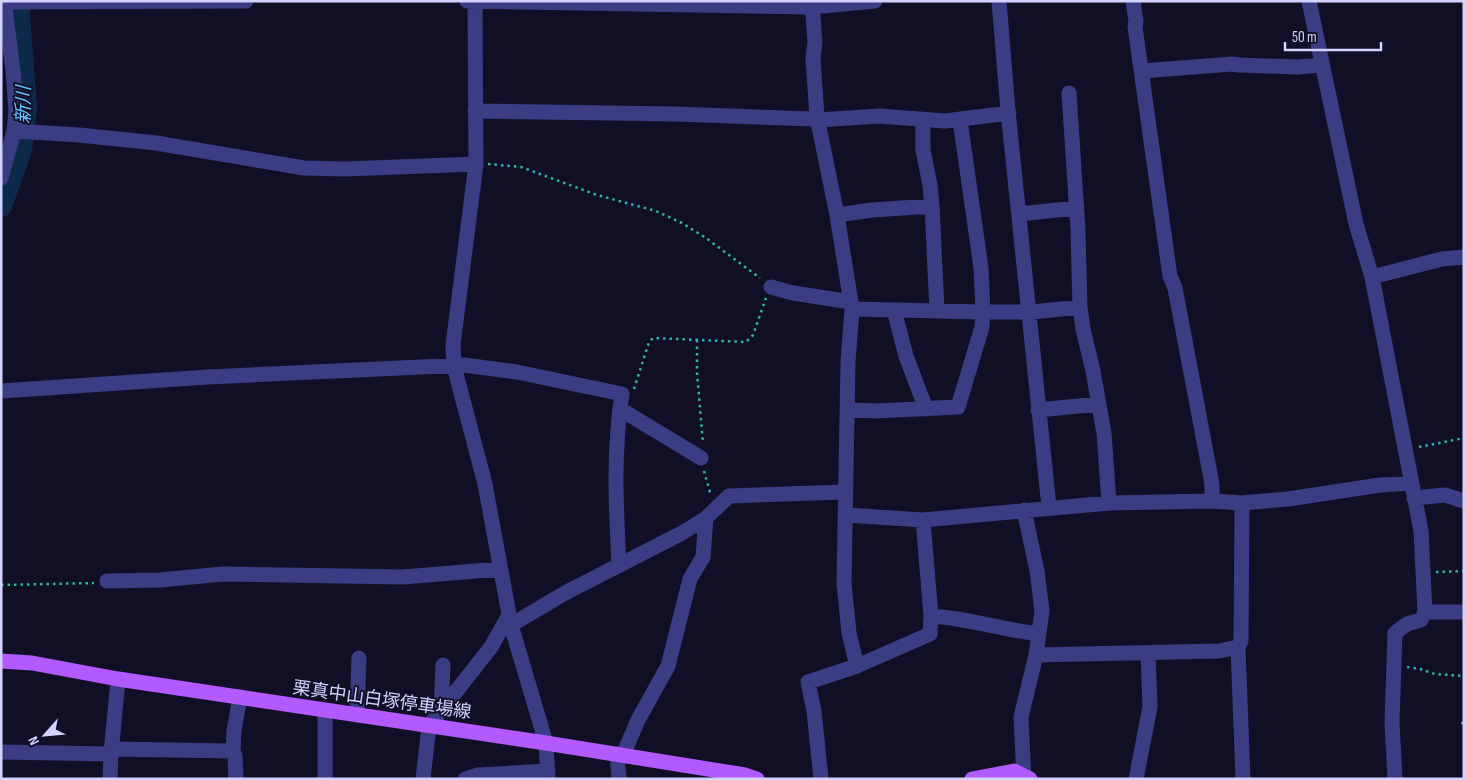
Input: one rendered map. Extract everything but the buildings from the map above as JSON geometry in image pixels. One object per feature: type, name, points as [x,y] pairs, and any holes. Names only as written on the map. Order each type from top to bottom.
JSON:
[{"type":"main road","name":"栗真中山白塚停車場線","points":[[1,660],[32,663],[118,679],[240,698],[546,743],[745,775],[757,779]]},
{"type":"main road","points":[[972,779],[1014,772],[1026,778]]},
{"type":"street","points":[[1,178],[15,131],[16,111],[5,8],[27,2],[246,1]]},
{"type":"street","points":[[464,779],[548,775],[546,743],[510,620],[485,484],[454,366],[453,345],[476,164],[476,111],[471,2],[812,4],[875,1]]},
{"type":"street","points":[[1000,1],[1009,113],[1049,507]]},
{"type":"street","points":[[1133,1],[1170,276],[1175,288],[1195,393],[1212,484],[1212,500]]},
{"type":"street","points":[[1309,1],[1356,224],[1372,276],[1421,531],[1424,612],[1421,620],[1407,624],[1394,634],[1392,722],[1395,779]]},
{"type":"street","points":[[812,4],[817,119],[837,215],[851,305],[844,583],[849,633],[857,666]]},
{"type":"street","points":[[1142,71],[1232,64],[1297,67],[1322,65]]},
{"type":"street","points":[[1069,93],[1078,230],[1080,307],[1104,433],[1108,503]]},
{"type":"street","points":[[476,111],[676,114],[813,119],[879,116],[923,121],[960,120],[1009,113]]},
{"type":"street","points":[[847,409],[876,411],[958,407],[982,327],[983,312],[981,268],[960,120]]},
{"type":"street","points":[[923,121],[923,150],[932,206],[937,311]]},
{"type":"street","points":[[15,131],[156,143],[304,168],[345,169],[476,164]]},
{"type":"street","points":[[837,215],[872,210],[932,206]]},
{"type":"street","points":[[1019,214],[1076,208]]},
{"type":"street","points":[[1372,276],[1442,259],[1464,257]]},
{"type":"street","points":[[770,287],[794,294],[851,305],[894,310],[1032,312],[1080,307]]},
{"type":"street","points":[[894,310],[906,356],[926,409]]},
{"type":"street","points":[[1,390],[208,377],[464,365],[517,372],[622,394],[615,484],[619,566]]},
{"type":"street","points":[[1038,410],[1099,404]]},
{"type":"street","points":[[620,409],[701,458]]},
{"type":"street","points":[[846,514],[923,520],[1108,503],[1212,500],[1242,503],[1288,499],[1361,488],[1413,490],[1445,495],[1464,501]]},
{"type":"street","points":[[423,779],[429,726],[510,620],[665,542],[706,518],[729,496],[845,492]]},
{"type":"street","points":[[1242,503],[1241,641],[1238,648],[1243,779]]},
{"type":"street","points":[[1024,510],[1037,571],[1042,610],[1036,655],[1021,718],[1026,778]]},
{"type":"street","points":[[619,779],[620,755],[668,666],[690,578],[703,557],[706,518]]},
{"type":"street","points":[[821,779],[814,711],[808,682],[857,666],[930,634],[932,616],[923,520]]},
{"type":"street","points":[[107,580],[160,580],[223,574],[403,577],[500,568]]},
{"type":"street","points":[[1424,612],[1464,612]]},
{"type":"street","points":[[932,616],[949,617],[1021,632],[1040,634]]},
{"type":"street","points":[[1036,655],[1148,653],[1238,648]]},
{"type":"street","points":[[1136,779],[1150,707],[1148,653]]},
{"type":"street","points":[[357,715],[359,658]]},
{"type":"street","points":[[441,711],[443,665]]},
{"type":"street","points":[[110,779],[118,679]]},
{"type":"street","points":[[236,779],[233,751],[234,731],[240,698]]},
{"type":"street","points":[[324,779],[325,711]]},
{"type":"street","points":[[1,752],[233,751]]},
{"type":"path","points":[[476,164],[521,167],[597,195],[656,211],[682,223],[706,238],[743,264],[770,287],[757,326],[746,342],[653,338],[649,342],[632,395],[622,394]]},
{"type":"path","points":[[697,340],[697,373],[704,448],[701,458],[710,492],[723,501]]},
{"type":"path","points":[[1405,450],[1464,438]]},
{"type":"path","points":[[1424,573],[1464,571]]},
{"type":"path","points":[[1,585],[104,583],[107,580]]},
{"type":"path","points":[[1393,666],[1420,668],[1435,674],[1464,676]]},
{"type":"waterway","name":"新川","points":[[1,206],[21,150],[26,108],[18,1]]}]
